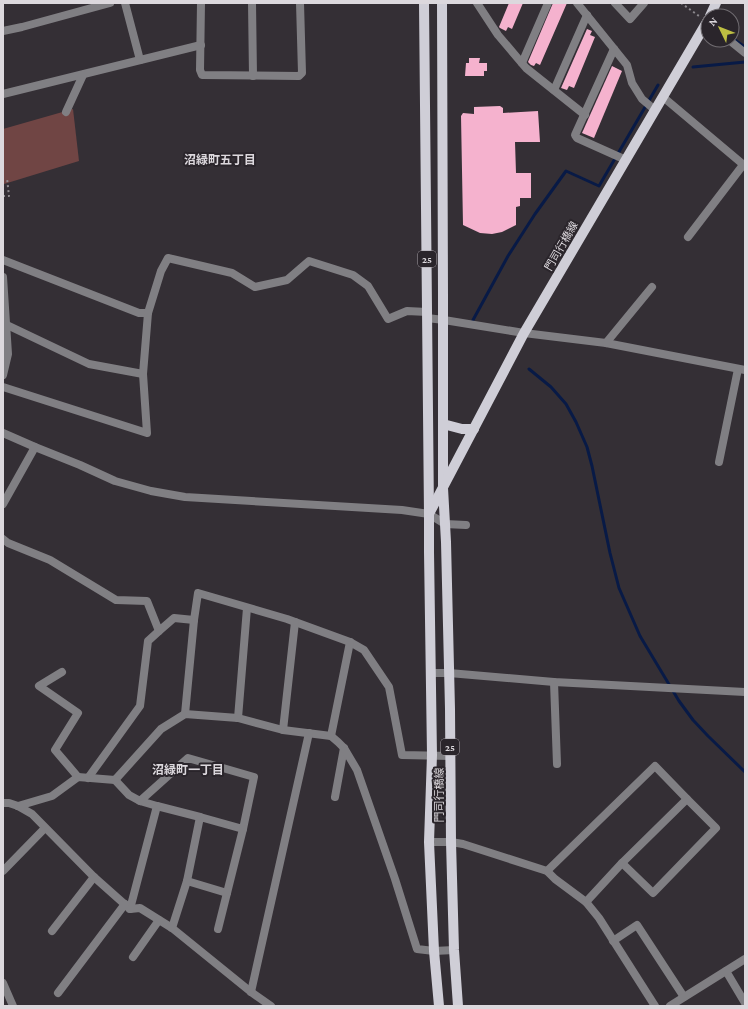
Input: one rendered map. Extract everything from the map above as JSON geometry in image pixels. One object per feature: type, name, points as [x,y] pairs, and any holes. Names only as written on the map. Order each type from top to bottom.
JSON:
[{"type":"main road","name":"門司行橋線","points":[[424,3],[432,755],[429,842],[434,951],[439,1006]]},
{"type":"main road","name":"門司行橋線","points":[[442,3],[444,320],[443,488],[449,673],[454,950],[458,1006]]},
{"type":"main road","name":"門司行橋線","points":[[429,514],[524,333],[620,157],[650,105],[663,97],[700,32]]},
{"type":"main road","points":[[443,424],[462,430],[474,429]]},
{"type":"street","points":[[3,31],[110,3]]},
{"type":"street","points":[[125,3],[140,60]]},
{"type":"street","points":[[201,3],[200,70],[202,75],[252,76],[299,76],[302,73],[300,3]]},
{"type":"street","points":[[252,3],[252,76]]},
{"type":"street","points":[[477,3],[498,35],[526,68],[585,115]]},
{"type":"street","points":[[522,63],[548,3]]},
{"type":"street","points":[[578,3],[627,65],[632,83],[650,105]]},
{"type":"street","points":[[616,3],[630,20],[644,3]]},
{"type":"street","points":[[554,90],[587,15]]},
{"type":"street","points":[[3,94],[200,45]]},
{"type":"street","points":[[614,48],[575,135],[577,138],[620,157]]},
{"type":"street","points":[[66,112],[83,75]]},
{"type":"street","points":[[663,97],[744,165],[688,237]]},
{"type":"street","points":[[3,387],[147,433],[142,374],[148,313],[161,271],[168,258],[232,273],[255,287],[287,280],[309,261],[353,275],[368,286],[388,319],[407,311],[444,320],[524,333],[606,343],[742,370],[719,462]]},
{"type":"street","points":[[3,260],[139,313],[148,313]]},
{"type":"street","points":[[3,277],[8,354],[5,360],[3,375]]},
{"type":"street","points":[[606,343],[652,287]]},
{"type":"street","points":[[7,325],[89,364],[142,374]]},
{"type":"street","points":[[3,433],[115,481],[151,491],[185,497],[402,510],[429,514],[445,524],[466,525]]},
{"type":"street","points":[[3,504],[35,447]]},
{"type":"street","points":[[3,539],[8,543],[50,560],[116,600],[147,601],[159,631]]},
{"type":"street","points":[[185,714],[198,593],[295,622],[350,642],[364,650],[389,687],[402,754],[450,756]]},
{"type":"street","points":[[238,718],[247,608]]},
{"type":"street","points":[[88,778],[140,706],[148,641],[174,618],[194,620]]},
{"type":"street","points":[[283,730],[295,622]]},
{"type":"street","points":[[331,736],[350,642]]},
{"type":"street","points":[[62,672],[39,686],[78,713],[56,750],[78,777]]},
{"type":"street","points":[[431,673],[449,673],[554,682],[745,692]]},
{"type":"street","points":[[554,682],[557,764]]},
{"type":"street","points":[[115,780],[161,729],[185,714],[238,718],[283,730],[331,736],[344,748],[357,770],[395,879],[417,949],[434,951],[454,950]]},
{"type":"street","points":[[251,992],[309,733]]},
{"type":"street","points":[[335,797],[344,748]]},
{"type":"street","points":[[140,801],[188,758],[254,777],[243,829],[218,929]]},
{"type":"street","points":[[547,871],[655,766],[716,828],[653,893],[622,863]]},
{"type":"street","points":[[18,806],[52,796],[78,777],[115,780],[129,795],[140,801],[243,829]]},
{"type":"street","points":[[586,902],[622,863],[687,799]]},
{"type":"street","points":[[3,803],[18,806],[32,814],[94,877],[127,906],[140,908],[172,928],[251,992],[271,1006]]},
{"type":"street","points":[[58,993],[127,906],[157,806]]},
{"type":"street","points":[[172,928],[186,881],[200,817]]},
{"type":"street","points":[[3,871],[45,828]]},
{"type":"street","points":[[429,842],[451,842],[463,844],[547,871],[555,879],[586,902],[655,1006]]},
{"type":"street","points":[[52,931],[94,877]]},
{"type":"street","points":[[186,881],[227,893]]},
{"type":"street","points":[[133,957],[160,920]]},
{"type":"street","points":[[613,941],[637,925],[684,997]]},
{"type":"street","points":[[670,1006],[745,959]]},
{"type":"street","points":[[726,971],[745,1002]]},
{"type":"street","points":[[3,983],[13,1006]]},
{"type":"path","points":[[681,3],[700,15]]},
{"type":"path","points":[[3,196],[9,196],[7,178]]},
{"type":"shaded area","points":[[73,109],[79,161],[4,184],[3,129]]},
{"type":"building","points":[[509,3],[523,3],[512,29],[508,27],[506,31],[499,27]]},
{"type":"building","points":[[553,3],[567,3],[540,65],[536,63],[534,66],[528,62]]},
{"type":"building","points":[[587,29],[592,31],[590,35],[595,37],[574,88],[569,86],[567,90],[561,88]]},
{"type":"building","points":[[469,58],[480,58],[479,63],[487,63],[487,71],[484,71],[484,76],[465,76],[466,63],[469,63]]},
{"type":"building","points":[[612,66],[622,71],[594,138],[582,133]]},
{"type":"building","points":[[500,106],[503,108],[503,113],[538,111],[540,142],[515,142],[516,173],[531,173],[531,198],[520,198],[520,206],[516,207],[516,225],[502,232],[492,234],[480,233],[463,225],[461,116],[463,113],[474,114],[474,107]]},
{"type":"waterway","points":[[740,44],[745,47]]},
{"type":"waterway","points":[[693,67],[745,62]]},
{"type":"waterway","points":[[473,320],[508,256],[535,214],[566,171],[599,186],[658,85]]},
{"type":"waterway","points":[[529,369],[551,387],[566,404],[587,447],[619,588],[640,636],[679,701],[693,720],[745,772]]},
{"type":"district","name":"沼緑町五丁目","points":[[220,160]]},
{"type":"district","name":"沼緑町一丁目","points":[[188,770]]}]
